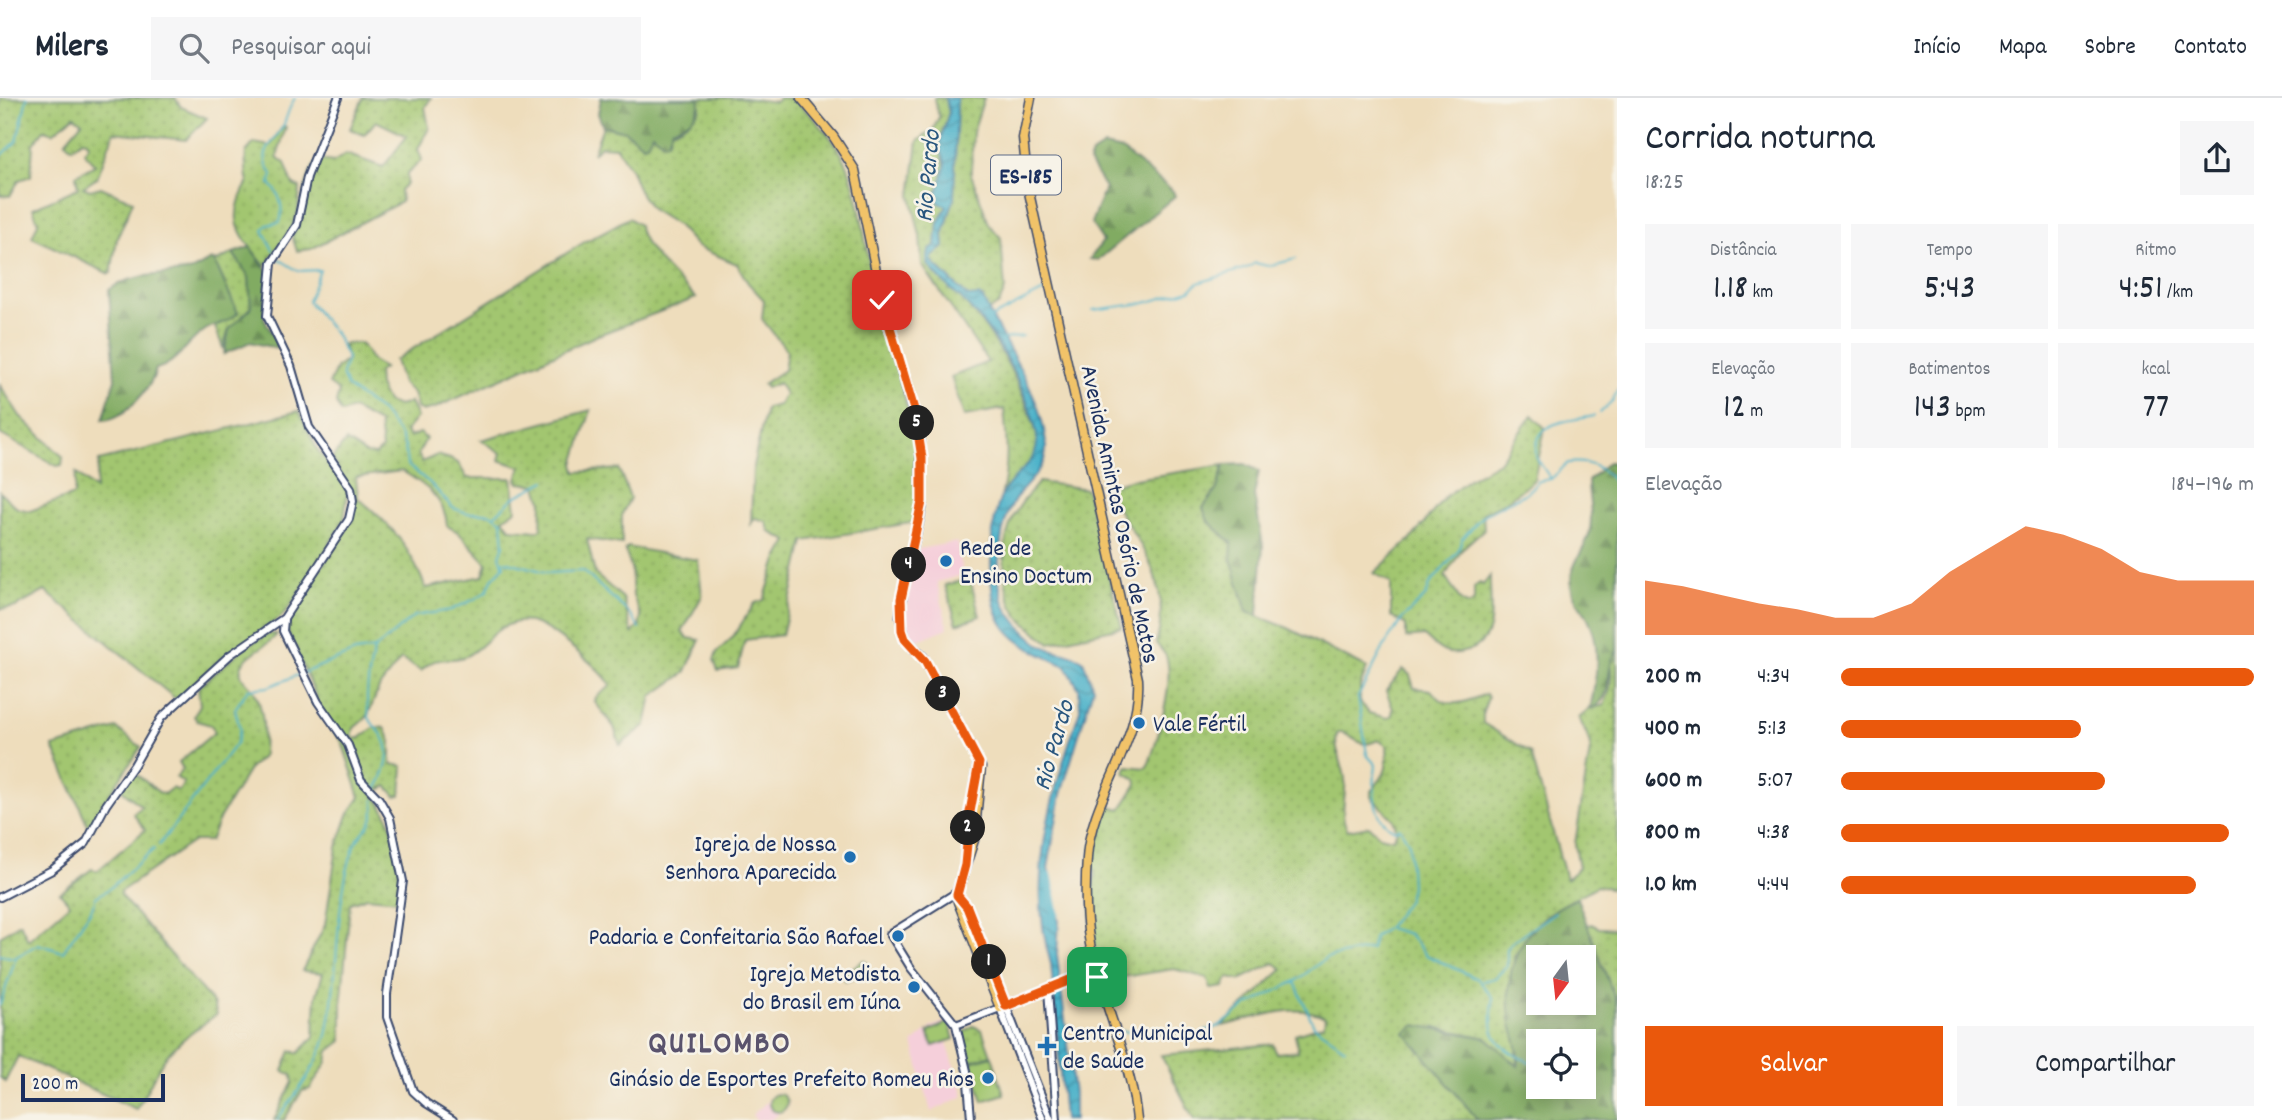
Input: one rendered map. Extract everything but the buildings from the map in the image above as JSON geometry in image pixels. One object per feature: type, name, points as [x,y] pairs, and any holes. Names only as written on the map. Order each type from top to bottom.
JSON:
[{"type":"main road","points":[[801,98],[833,136],[855,170],[882,300],[920,436],[922,502],[901,599],[903,633],[923,657],[978,763],[974,840],[957,893],[1003,1007],[1072,979],[1086,969]]},
{"type":"main road","name":"Avenida Amintas Osório de Matos","points":[[1031,98],[1023,147],[1028,188],[1138,679],[1135,715],[1096,816],[1088,848],[1087,916],[1091,946]]},
{"type":"main road","points":[[1091,946],[1086,969],[1089,979],[1103,991]]},
{"type":"main road","name":"ES-185","points":[[1091,946],[1133,1091],[1137,1120]]},
{"type":"main road","points":[[1086,969],[1097,972]]},
{"type":"main road","points":[[1072,979],[1089,979],[1097,972]]},
{"type":"street","points":[[0,897],[52,870],[86,843],[106,805],[134,765],[161,718],[230,655],[284,618],[343,531],[353,501],[349,482],[307,423],[291,366],[267,316],[272,262],[297,225],[307,177],[338,98]]},
{"type":"street","points":[[284,618],[282,629],[306,679],[321,707],[348,745],[361,780],[379,799],[390,818],[403,881],[387,994],[387,1017],[407,1078],[420,1098],[453,1120]]},
{"type":"street","points":[[267,630],[277,631],[285,636]]},
{"type":"street","points":[[957,893],[890,934],[911,968],[956,1025],[967,1071],[972,1119]]},
{"type":"street","points":[[1050,988],[1057,1120]]},
{"type":"street","points":[[956,1025],[1003,1007]]},
{"type":"street","points":[[1003,1007],[1044,1120]]},
{"type":"street","points":[[1003,1007],[1051,1120]]},
{"type":"shaded area","points":[[957,542],[963,575],[937,582],[948,628],[911,643],[905,613],[918,549]]},
{"type":"shaded area","points":[[948,1020],[956,1039],[947,1043],[964,1096],[931,1112],[913,1043],[932,1027]]},
{"type":"shaded area","points":[[778,1092],[789,1105],[771,1120],[756,1120],[752,1115]]},
{"type":"green space","points":[[0,98],[175,98],[181,107],[207,118],[186,140],[114,132],[97,178],[83,187],[90,190],[101,187],[133,201],[117,239],[109,274],[32,237],[38,223],[33,208],[78,188],[76,175],[95,165],[84,152],[89,145],[87,141],[82,140],[72,148],[65,142],[82,122],[74,116],[53,133],[44,130],[33,144],[31,176],[19,180],[10,196],[0,195]]},
{"type":"green space","points":[[363,98],[431,98],[425,107],[429,128],[418,149],[422,160],[407,174],[407,183],[400,190],[401,202],[311,249],[297,251],[292,236],[306,184],[315,166],[321,160],[333,162],[346,154],[383,167],[407,136],[376,121],[364,135],[350,129]]},
{"type":"green space","points":[[601,98],[700,98],[695,115],[672,129],[668,142],[664,143],[652,133],[647,144],[643,145],[625,131],[603,126],[598,114]]},
{"type":"green space","points":[[700,98],[744,98],[776,102],[779,98],[790,98],[824,129],[844,158],[858,200],[877,303],[914,436],[918,492],[916,522],[804,541],[782,635],[745,640],[738,668],[718,671],[714,660],[717,652],[732,638],[755,603],[764,600],[777,560],[788,541],[770,532],[766,521],[755,518],[751,524],[753,466],[766,408],[779,405],[785,394],[779,383],[766,388],[763,384],[784,370],[787,351],[762,319],[764,300],[748,283],[737,264],[697,247],[678,226],[651,209],[616,147],[601,146],[593,153],[603,126],[625,131],[644,145],[652,133],[672,130],[690,120],[700,109]]},
{"type":"green space","points":[[934,98],[945,98],[949,112],[939,143],[945,167],[937,191],[947,206],[938,223],[936,245],[931,248],[929,266],[961,298],[988,331],[1010,368],[1037,436],[1038,445],[1034,459],[1001,497],[1006,464],[1004,409],[964,416],[951,377],[988,362],[922,265],[920,236],[911,196],[918,141],[933,130],[939,117]]},
{"type":"green space","points":[[957,98],[984,98],[973,132],[971,174],[989,224],[1001,238],[1005,290],[999,304],[988,311],[983,299],[968,297],[932,262],[932,257],[944,247],[943,236],[954,198]]},
{"type":"green space","points":[[283,126],[286,127],[277,157],[285,163],[293,185],[300,188],[298,212],[292,227],[265,266],[238,226],[238,206],[248,182],[246,152],[254,143],[270,146]]},
{"type":"green space","points":[[1104,146],[1122,150],[1173,191],[1175,196],[1098,260],[1090,259],[1103,241],[1091,223],[1105,188],[1089,162],[1092,154]]},
{"type":"green space","points":[[629,218],[639,225],[641,234],[653,253],[696,298],[598,335],[435,408],[422,411],[417,408],[413,393],[402,383],[395,360],[586,241]]},
{"type":"green space","points":[[250,247],[268,272],[264,318],[278,345],[276,348],[250,342],[224,354],[229,329],[251,308],[249,277],[233,253]]},
{"type":"green space","points":[[233,253],[249,277],[251,308],[229,329],[223,348],[215,327],[238,313],[215,262]]},
{"type":"green space","points":[[211,260],[215,262],[238,313],[208,328],[176,358],[156,369],[149,385],[136,401],[120,414],[103,420],[115,379],[109,290],[136,278],[189,271]]},
{"type":"green space","points":[[361,343],[372,361],[384,368],[378,372],[379,386],[387,402],[399,406],[410,402],[417,417],[405,432],[410,437],[420,433],[426,439],[418,454],[422,462],[437,455],[458,463],[467,478],[512,478],[516,510],[503,519],[511,529],[541,529],[542,502],[537,485],[519,483],[517,479],[521,467],[499,460],[501,453],[481,440],[591,410],[574,464],[576,472],[619,469],[630,498],[622,514],[622,544],[587,539],[595,574],[623,598],[632,633],[639,626],[641,617],[633,596],[631,568],[625,550],[628,547],[698,560],[702,596],[682,632],[688,638],[700,640],[685,673],[652,696],[646,725],[620,745],[614,727],[595,702],[596,697],[611,686],[599,671],[577,652],[536,624],[510,624],[498,630],[466,656],[438,660],[421,671],[401,659],[380,686],[367,717],[354,728],[352,739],[360,738],[375,727],[385,728],[391,741],[391,764],[403,766],[401,795],[396,796],[387,786],[373,793],[387,816],[396,843],[398,900],[367,897],[350,903],[342,996],[342,1041],[329,1051],[327,1062],[310,1089],[302,1091],[284,1120],[274,1120],[293,1082],[292,1075],[283,1071],[291,1051],[299,1053],[314,1037],[316,997],[323,973],[302,971],[325,925],[337,847],[348,815],[360,797],[342,742],[312,701],[316,696],[284,624],[352,520],[354,499],[332,458],[346,441],[366,454],[376,455],[382,449],[379,423],[353,409],[341,413],[336,403],[339,391],[329,384],[337,367],[347,360],[343,344]],"holes":[[[402,471],[432,493],[443,508],[447,526],[458,532],[487,563],[483,576],[426,588],[399,538],[358,498],[356,477]]]},
{"type":"green space","points":[[0,385],[20,416],[63,457],[62,465],[57,466],[0,434]]},
{"type":"green space","points":[[299,411],[317,449],[348,489],[344,520],[295,600],[281,617],[224,656],[177,700],[45,591],[16,607],[0,609],[0,492],[17,508],[30,511],[74,495],[76,473],[95,490],[99,461]]},
{"type":"green space","points":[[1532,415],[1545,428],[1534,480],[1505,502],[1483,513],[1484,529],[1463,548],[1445,576],[1461,601],[1469,605],[1474,601],[1474,587],[1480,583],[1483,585],[1490,576],[1490,620],[1484,639],[1467,651],[1448,653],[1424,636],[1406,638],[1406,625],[1391,616],[1391,583],[1374,573],[1412,538],[1446,496],[1499,462]]},
{"type":"green space","points":[[1608,462],[1617,463],[1617,650],[1610,668],[1604,699],[1590,709],[1596,675],[1595,640],[1588,618],[1573,595],[1571,578],[1590,527],[1588,481]]},
{"type":"green space","points":[[1245,464],[1259,471],[1254,495],[1263,545],[1258,616],[1247,612],[1231,559],[1232,543],[1208,521],[1203,508],[1217,489],[1224,465]]},
{"type":"green space","points":[[1224,465],[1217,489],[1203,508],[1208,521],[1232,543],[1232,559],[1247,612],[1288,628],[1367,668],[1360,686],[1360,702],[1369,713],[1387,718],[1392,715],[1393,709],[1386,691],[1403,669],[1410,675],[1414,688],[1431,690],[1443,701],[1464,702],[1486,694],[1488,698],[1483,711],[1483,723],[1531,753],[1566,879],[1579,868],[1575,844],[1591,744],[1579,718],[1590,709],[1604,705],[1617,650],[1617,889],[1597,886],[1546,915],[1514,956],[1518,1067],[1487,1038],[1435,1027],[1450,1085],[1478,1120],[1194,1120],[1161,1055],[1273,1044],[1276,1053],[1298,1051],[1295,1034],[1324,1025],[1325,1017],[1301,1011],[1287,1011],[1222,1026],[1283,969],[1274,963],[1240,980],[1228,978],[1224,987],[1211,989],[1207,978],[1174,969],[1103,980],[1091,934],[1091,890],[1095,877],[1091,850],[1101,834],[1106,805],[1121,809],[1137,784],[1136,779],[1125,773],[1127,766],[1146,768],[1149,763],[1161,725],[1168,680],[1166,656],[1156,643],[1160,599],[1156,580],[1139,543],[1104,487],[1129,480]],"holes":[[[1342,732],[1363,743],[1378,740],[1387,746],[1385,771],[1371,791],[1371,797],[1393,819],[1397,831],[1393,839],[1380,836],[1369,826],[1348,830],[1345,824],[1345,779],[1336,739],[1337,734]]]},
{"type":"green space","points":[[1039,482],[1086,489],[1122,627],[1050,643],[1023,621],[1014,609],[1006,587],[1006,538],[1018,509]]},
{"type":"green space","points":[[970,579],[980,616],[957,624],[945,585]]},
{"type":"green space","points":[[268,634],[277,634],[243,663],[240,672],[254,691],[260,706],[263,756],[250,768],[220,817],[210,841],[194,841],[121,891],[120,895],[213,1003],[217,1014],[168,1054],[136,1109],[18,1056],[5,1082],[0,1077],[0,936],[20,923],[28,940],[70,904],[60,893],[92,869],[97,871],[145,830],[133,813],[142,807],[120,788],[132,771],[160,793],[164,794],[172,788],[179,791],[184,783],[176,777],[183,769],[179,762],[215,732],[211,725],[197,721],[194,716],[200,705],[198,688],[245,647]]},
{"type":"green space","points":[[116,728],[141,747],[103,804],[90,830],[53,747]]},
{"type":"green space","points":[[1577,898],[1595,945],[1526,945],[1526,1015],[1596,1015],[1596,948],[1617,1004],[1617,1120],[1478,1120],[1405,1033],[1415,1025],[1487,1038],[1518,1066],[1518,1050],[1511,1024],[1509,983],[1520,948],[1529,933],[1542,920]]},
{"type":"green space","points":[[1591,924],[1599,928],[1617,929],[1617,1004],[1596,945],[1587,926]]},
{"type":"green space","points":[[864,960],[868,964],[867,971],[846,981],[842,975]]},
{"type":"green space","points":[[949,1022],[954,1039],[933,1046],[928,1032]]},
{"type":"green space","points":[[973,1026],[982,1030],[991,1055],[969,1062],[960,1035]]},
{"type":"green space","name":"Ginásio de Esportes Prefeito Romeu Rios","points":[[992,1056],[1004,1094],[983,1101],[971,1062]]},
{"type":"green space","points":[[778,1094],[784,1097],[787,1103],[784,1109],[778,1112],[772,1109],[769,1103],[772,1097]]},
{"type":"water","points":[[945,98],[957,98],[954,198],[943,235],[944,247],[932,257],[932,262],[968,297],[979,296],[983,299],[1030,388],[1038,407],[1046,445],[1041,467],[1012,505],[1003,532],[999,577],[1004,603],[1010,614],[1038,643],[1083,660],[1093,688],[1061,794],[1048,868],[1059,921],[1057,954],[1074,1094],[1074,1120],[1064,1120],[1051,964],[1041,900],[1041,868],[1052,804],[1080,710],[1079,689],[1066,666],[1016,639],[998,616],[994,601],[991,553],[996,511],[1007,487],[1035,452],[1036,430],[1019,381],[1001,349],[981,320],[927,262],[929,250],[936,245],[938,223],[947,206],[939,203],[936,196],[946,164],[939,145],[949,112]]},
{"type":"waterway","points":[[0,157],[17,141],[27,98]]},
{"type":"waterway","points":[[273,250],[263,230],[267,225],[280,222],[281,206],[279,196],[270,184],[272,174],[265,160],[268,148],[284,124],[295,98]]},
{"type":"waterway","points":[[159,845],[237,742],[240,729],[235,709],[248,689],[268,687],[355,652],[375,649],[414,616],[451,610],[475,599],[487,591],[492,579],[504,566],[500,556],[504,545],[502,521],[489,513],[467,513],[453,508],[430,483],[407,465],[405,447],[400,435],[382,412],[347,387],[342,374],[347,358],[336,335],[308,301],[320,270],[298,271],[279,259]]},
{"type":"waterway","points":[[1093,310],[1145,303],[1190,290],[1198,283],[1255,263],[1268,266],[1296,259]]},
{"type":"waterway","points":[[991,318],[1046,290]]},
{"type":"waterway","points":[[1003,339],[1022,336]]},
{"type":"waterway","points":[[1600,413],[1613,400],[1617,390]]},
{"type":"waterway","points":[[1550,478],[1536,457],[1540,435],[1554,424],[1594,416]]},
{"type":"waterway","points":[[1204,1031],[1220,1026],[1246,1006],[1296,981],[1326,958],[1371,949],[1374,937],[1388,927],[1408,900],[1411,886],[1409,843],[1400,828],[1395,830],[1387,825],[1377,810],[1374,793],[1376,765],[1367,755],[1358,697],[1386,643],[1403,618],[1426,596],[1430,584],[1458,551],[1462,539],[1482,516],[1526,493],[1539,481],[1551,479],[1568,463],[1584,463],[1597,467],[1617,488]]},
{"type":"waterway","points":[[495,515],[513,498],[546,481]]},
{"type":"waterway","points":[[505,561],[549,573],[583,571],[630,614],[639,628]]},
{"type":"waterway","points":[[374,650],[368,683],[368,709],[370,720],[386,742],[388,757],[385,772],[374,792]]},
{"type":"waterway","points":[[277,1120],[312,1069],[327,1035],[347,869],[357,841],[373,818],[374,799]]},
{"type":"waterway","points":[[0,1005],[16,957],[38,944],[63,952],[91,910],[96,897],[154,849]]},
{"type":"waterway","name":"Rio Pardo","points":[[1048,877],[1055,914]]},
{"type":"waterway","points":[[1483,981],[1495,978],[1507,966],[1507,949],[1511,943],[1555,912]]},
{"type":"waterway","points":[[1388,928],[1409,934],[1426,955],[1478,979],[1493,998],[1492,1021],[1496,1037],[1507,1050],[1526,1060]]},
{"type":"waterway","points":[[0,955],[15,958]]},
{"type":"waterway","points":[[1295,982],[1314,1026],[1345,1048]]},
{"type":"waterway","points":[[1121,1031],[1156,1035],[1192,1033]]},
{"type":"place","name":"Rede de Ensino Doctum","points":[[946,561]]},
{"type":"place","name":"Vale Fértil","points":[[1139,723]]},
{"type":"place","name":"Igreja de Nossa Senhora Aparecida","points":[[850,857]]},
{"type":"place","name":"Padaria e Confeitaria São Rafael","points":[[898,936]]},
{"type":"place","name":"Igreja Metodista do Brasil em Iúna","points":[[914,987]]},
{"type":"place","name":"Centro Municipal de Saúde","points":[[1047,1046]]},
{"type":"place","name":"Ginásio de Esportes Prefeito Romeu Rios","points":[[988,1078]]},
{"type":"district","name":"QUILOMBO","points":[[720,1041]]},
{"type":"route","points":[[882,300],[915,413],[922,458],[922,502],[901,599],[902,630],[905,639],[925,661],[979,763],[970,812],[965,865],[957,895],[967,907],[1006,1006],[1073,979],[1097,977]]}]
